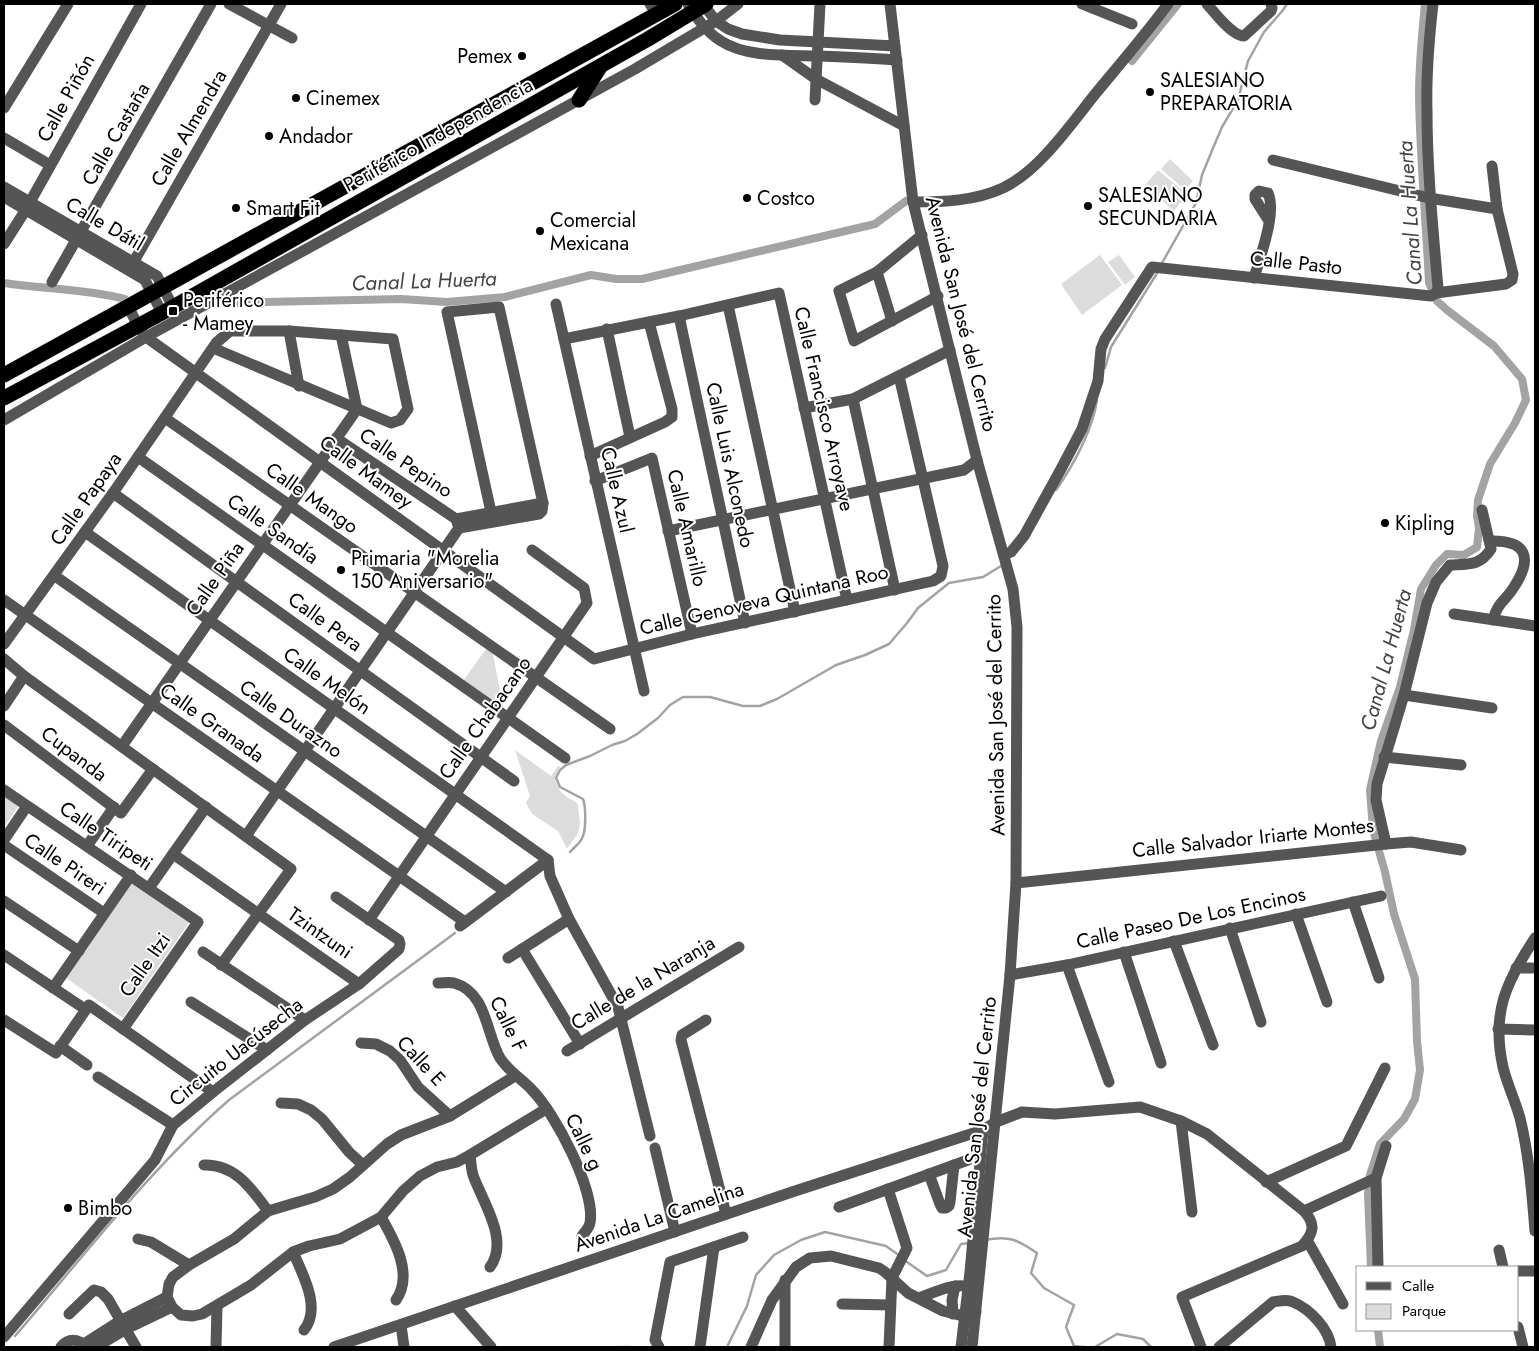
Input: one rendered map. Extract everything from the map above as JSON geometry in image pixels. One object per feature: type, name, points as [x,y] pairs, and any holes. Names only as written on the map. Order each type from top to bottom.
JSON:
[{"type":"highway","name":"Periférico Independencia","points":[[4,375],[654,9],[675,4]]},
{"type":"highway","name":"Periférico Independencia","points":[[4,398],[142,332],[168,310],[602,65],[699,6]]},
{"type":"highway","points":[[579,100],[602,65]]},
{"type":"street","points":[[4,108],[68,4]]},
{"type":"street","name":"Calle Piñón","points":[[4,244],[27,207],[141,4]]},
{"type":"street","name":"Calle Castaña","points":[[52,282],[211,4]]},
{"type":"street","points":[[229,4],[292,38]]},
{"type":"street","name":"Calle Almendra","points":[[131,266],[281,4]]},
{"type":"street","points":[[4,420],[142,332],[558,112],[705,28],[738,4]]},
{"type":"street","points":[[815,100],[820,4]]},
{"type":"street","name":"Avenida San José del Cerrito","points":[[890,4],[913,202],[982,476],[1013,589],[1017,627],[1016,883],[1010,975],[996,1122],[979,1233],[970,1313],[961,1347]]},
{"type":"street","points":[[1084,4],[1132,24]]},
{"type":"street","points":[[913,202],[942,202],[975,197],[1004,188],[1026,174],[1053,146],[1168,4]]},
{"type":"street","points":[[1206,4],[1239,36],[1244,36],[1270,11],[1272,8],[1271,4]]},
{"type":"street","points":[[1433,4],[1428,53],[1426,197],[1438,288],[1434,294]]},
{"type":"street","points":[[699,6],[728,30],[742,34],[780,40],[895,46]]},
{"type":"street","points":[[699,6],[705,28],[720,40],[739,50],[782,55],[897,60]]},
{"type":"street","points":[[782,55],[816,79],[904,126]]},
{"type":"street","points":[[483,132],[491,147]]},
{"type":"street","points":[[4,138],[50,165]]},
{"type":"street","points":[[1273,160],[1426,197],[1497,208],[1492,166]]},
{"type":"street","name":"Calle Dátil","points":[[4,188],[27,207]]},
{"type":"street","name":"Calle Dátil","points":[[4,197],[27,207],[131,266],[157,276],[157,289],[168,310]]},
{"type":"street","name":"Calle Pasto","points":[[1004,555],[1011,552],[1024,536],[1082,429],[1098,381],[1101,349],[1104,339],[1158,268],[1434,294],[1506,284],[1512,280],[1513,274],[1497,208]]},
{"type":"street","points":[[1254,278],[1269,221]]},
{"type":"street","points":[[922,235],[877,272],[839,291],[854,341],[938,296]]},
{"type":"street","points":[[877,272],[892,321]]},
{"type":"street","name":"Calle Francisco Arroyave","points":[[564,339],[679,316],[779,293],[847,600]]},
{"type":"street","name":"Calle Azul","points":[[556,304],[644,691]]},
{"type":"street","points":[[728,305],[795,612]]},
{"type":"street","name":"Calle Mamey","points":[[128,306],[142,332],[196,374],[594,658]]},
{"type":"street","points":[[246,836],[416,592],[457,524],[492,517],[543,503],[499,307],[446,312],[492,517]]},
{"type":"street","name":"Calle Luis Alconedo","points":[[679,316],[745,623]]},
{"type":"street","points":[[590,456],[666,422],[672,417],[672,409],[649,322]]},
{"type":"street","points":[[607,329],[630,437]]},
{"type":"street","name":"Calle Papaya","points":[[4,644],[55,576],[216,343],[230,331],[289,331],[392,339],[408,408],[400,420],[390,423],[356,409]]},
{"type":"street","points":[[289,331],[299,386]]},
{"type":"street","points":[[341,335],[356,409]]},
{"type":"street","points":[[213,348],[356,409]]},
{"type":"street","points":[[804,408],[853,399],[950,350]]},
{"type":"street","points":[[898,376],[923,478]]},
{"type":"street","points":[[853,399],[895,590]]},
{"type":"street","name":"Calle Piña","points":[[122,746],[356,409]]},
{"type":"street","name":"Calle Mango","points":[[165,418],[610,729]]},
{"type":"street","name":"Calle Pepino","points":[[336,438],[457,524]]},
{"type":"street","name":"Calle Sandía","points":[[138,457],[564,758]]},
{"type":"street","name":"Calle Amarillo","points":[[595,481],[652,458],[692,634]]},
{"type":"street","points":[[668,531],[964,470],[978,460]]},
{"type":"street","points":[[964,470],[982,476]]},
{"type":"street","name":"Calle Genoveva Quintana Roo","points":[[594,658],[692,634],[933,581],[941,576],[944,566],[923,478]]},
{"type":"street","name":"Calle Pera","points":[[113,493],[514,781]]},
{"type":"street","points":[[1482,510],[1490,541],[1520,546],[1524,554],[1524,567],[1519,578],[1513,589],[1500,602],[1493,620]]},
{"type":"street","name":"Calle Melón","points":[[85,532],[548,860]]},
{"type":"street","name":"Calle Salvador Iriarte Montes","points":[[1016,883],[1380,845],[1376,800],[1377,784],[1404,695],[1427,603],[1436,582],[1450,565],[1473,564],[1485,559],[1491,549],[1490,541]]},
{"type":"street","name":"Calle Chabacano","points":[[369,920],[587,603],[584,588],[532,550]]},
{"type":"street","name":"Calle Durazno","points":[[55,576],[506,892]]},
{"type":"street","name":"Calle Granada","points":[[4,600],[399,876],[462,924],[506,892]]},
{"type":"street","points":[[1454,614],[1535,626]]},
{"type":"street","points":[[4,659],[24,676],[291,869],[221,964]]},
{"type":"street","points":[[4,706],[24,676]]},
{"type":"street","points":[[1404,695],[1492,708]]},
{"type":"street","name":"Cupanda","points":[[4,725],[118,810]]},
{"type":"street","points":[[1384,757],[1461,764]]},
{"type":"street","points":[[87,846],[153,769]]},
{"type":"street","points":[[4,790],[27,806]]},
{"type":"street","name":"Calle Tiripeti","points":[[4,840],[27,806],[198,922]]},
{"type":"street","points":[[149,888],[206,807]]},
{"type":"street","points":[[1380,845],[1411,842],[1461,850]]},
{"type":"street","name":"Calle Pireri","points":[[4,845],[104,913]]},
{"type":"street","name":"Tzintzuni","points":[[173,854],[359,984]]},
{"type":"street","points":[[506,892],[548,860]]},
{"type":"street","points":[[548,860],[550,876],[569,919],[618,1007],[650,1136]]},
{"type":"street","points":[[53,988],[130,875]]},
{"type":"street","name":"Calle Paseo De Los Encinos","points":[[1010,975],[1067,965],[1381,896]]},
{"type":"street","name":"Circuito Uacúsecha","points":[[4,1337],[155,1160],[173,1125],[212,1092],[306,1020],[359,984],[399,949],[399,940],[336,897]]},
{"type":"street","points":[[4,901],[79,950]]},
{"type":"street","points":[[1353,902],[1379,978]]},
{"type":"street","points":[[1296,914],[1327,1002]]},
{"type":"street","points":[[508,958],[569,919]]},
{"type":"street","name":"Calle Itzi","points":[[123,1029],[198,922]]},
{"type":"street","points":[[1230,928],[1261,1022]]},
{"type":"street","points":[[1535,938],[1516,968],[1503,996],[1498,1029],[1503,1066],[1532,1158],[1535,1231]]},
{"type":"street","points":[[1174,941],[1213,1045]]},
{"type":"street","name":"Calle de la Naranja","points":[[567,1051],[739,947]]},
{"type":"street","points":[[522,949],[580,1044]]},
{"type":"street","points":[[203,952],[306,1020]]},
{"type":"street","points":[[1124,952],[1162,1063]]},
{"type":"street","points":[[4,954],[85,1010]]},
{"type":"street","points":[[1067,965],[1109,1082]]},
{"type":"street","points":[[1516,968],[1535,968]]},
{"type":"street","name":"Calle F","points":[[438,983],[453,983],[475,998],[484,1013],[500,1058],[515,1076]]},
{"type":"street","points":[[191,1002],[267,1050]]},
{"type":"street","points":[[4,1020],[56,1053],[89,1005],[212,1092]]},
{"type":"street","points":[[706,1020],[682,1035],[681,1040],[726,1214]]},
{"type":"street","points":[[1498,1029],[1535,1030]]},
{"type":"street","name":"Calle E","points":[[361,1043],[376,1044],[390,1051],[400,1060],[418,1087],[450,1116]]},
{"type":"street","points":[[60,1046],[87,1064]]},
{"type":"street","points":[[1266,1182],[1346,1146],[1385,1068]]},
{"type":"street","points":[[515,1076],[450,1116],[401,1135],[387,1144],[333,1190],[268,1210],[234,1239],[189,1265],[174,1277],[169,1284],[169,1302],[181,1315],[192,1316],[202,1314],[251,1285],[293,1252],[309,1246],[340,1239],[381,1217],[403,1191],[420,1176],[437,1167],[456,1162],[470,1155],[546,1109]]},
{"type":"street","name":"Calle g","points":[[515,1076],[532,1090],[546,1109],[566,1141],[584,1183],[590,1215],[590,1226],[582,1236]]},
{"type":"street","points":[[98,1077],[173,1125]]},
{"type":"street","points":[[280,1103],[298,1104],[311,1110],[322,1119],[348,1152],[363,1165]]},
{"type":"street","name":"Avenida La Camelina","points":[[334,1347],[726,1214],[983,1130],[996,1122],[1022,1112],[1055,1114],[1140,1107],[1180,1121],[1207,1134],[1304,1211]]},
{"type":"street","points":[[1180,1121],[1192,1212]]},
{"type":"street","name":"Avenida San José del Cerrito","points":[[979,1233],[983,1130]]},
{"type":"street","points":[[1378,1266],[1372,1180],[1386,1146]]},
{"type":"street","points":[[654,1148],[675,1232]]},
{"type":"street","points":[[470,1155],[472,1172],[490,1214],[498,1245],[495,1260],[490,1267]]},
{"type":"street","points":[[839,1207],[968,1160]]},
{"type":"street","points":[[204,1166],[216,1165],[227,1169],[252,1189],[268,1210]]},
{"type":"street","points":[[929,1174],[942,1208],[946,1208],[950,1202],[954,1165]]},
{"type":"street","points":[[1201,1347],[1182,1297],[1302,1246],[1307,1240],[1313,1225],[1311,1218],[1304,1211],[1372,1180]]},
{"type":"street","points":[[888,1189],[907,1244],[906,1253],[895,1273],[890,1305],[889,1347]]},
{"type":"street","points":[[381,1217],[395,1243],[400,1258],[402,1289],[396,1300]]},
{"type":"street","points":[[659,1347],[656,1340],[670,1262],[744,1237]]},
{"type":"street","points":[[138,1239],[151,1242],[189,1265]]},
{"type":"street","points":[[1307,1240],[1343,1304]]},
{"type":"street","points":[[700,1347],[714,1247]]},
{"type":"street","points":[[1499,1250],[1503,1266]]},
{"type":"street","points":[[293,1252],[306,1283],[311,1306],[310,1320],[304,1330]]},
{"type":"street","points":[[751,1347],[772,1300],[785,1280],[796,1267],[810,1258],[831,1256],[895,1273]]},
{"type":"street","points":[[1519,1271],[1535,1271]]},
{"type":"street","points":[[895,1273],[901,1288],[919,1298],[953,1314],[970,1313]]},
{"type":"street","points":[[785,1280],[785,1347]]},
{"type":"street","points":[[919,1298],[954,1286],[973,1288]]},
{"type":"street","points":[[953,1314],[954,1286]]},
{"type":"street","points":[[69,1314],[94,1290],[101,1292],[108,1299],[136,1347]]},
{"type":"street","points":[[1219,1347],[1273,1302],[1282,1300],[1292,1301],[1307,1311],[1322,1327],[1332,1347]]},
{"type":"street","points":[[61,1347],[70,1340],[80,1341],[85,1346],[169,1302]]},
{"type":"street","points":[[842,1304],[890,1305]]},
{"type":"street","points":[[216,1347],[217,1306]]},
{"type":"street","points":[[455,1306],[491,1347]]},
{"type":"street","name":"Avenida San José del Cerrito","points":[[970,1313],[972,1347]]},
{"type":"street","points":[[401,1324],[404,1347]]},
{"type":"street","points":[[96,1347],[123,1325]]},
{"type":"street","points":[[1519,1331],[1523,1347]]},
{"type":"green space","points":[[1170,159],[1193,181],[1185,190],[1161,169]]},
{"type":"green space","points":[[1158,170],[1187,194],[1174,211],[1145,185]]},
{"type":"green space","points":[[1100,255],[1122,285],[1082,315],[1061,284]]},
{"type":"green space","points":[[1119,255],[1135,277],[1125,285],[1108,262]]},
{"type":"green space","points":[[486,649],[493,654],[504,711],[463,681]]},
{"type":"green space","points":[[515,750],[551,776],[558,766],[560,767],[554,779],[561,792],[578,805],[580,824],[578,833],[567,849],[558,831],[532,814],[526,803],[530,796]]},
{"type":"green space","points":[[4,794],[19,805],[4,827]]},
{"type":"green space","points":[[132,882],[190,921],[123,1018],[66,978]]},
{"type":"waterway","name":"Canal La Huerta","points":[[1132,61],[1178,4]]},
{"type":"waterway","points":[[1162,263],[1196,203],[1202,175],[1222,127],[1238,100],[1248,61],[1264,32],[1287,4]]},
{"type":"waterway","name":"Canal La Huerta","points":[[1371,1266],[1368,1194],[1370,1175],[1380,1144],[1404,1119],[1415,1099],[1420,1070],[1415,979],[1394,914],[1373,830],[1370,790],[1381,741],[1400,687],[1414,630],[1421,589],[1436,565],[1447,554],[1464,555],[1477,547],[1479,528],[1477,516],[1478,500],[1490,464],[1515,423],[1526,400],[1522,379],[1494,346],[1437,301],[1429,283],[1419,96],[1425,4]]},
{"type":"waterway","name":"Canal La Huerta","points":[[226,303],[401,299],[447,302],[505,297],[591,275],[616,279],[642,279],[875,224],[906,201]]},
{"type":"waterway","points":[[1105,368],[1111,347],[1159,270]]},
{"type":"waterway","name":"Canal La Huerta","points":[[4,283],[95,293],[125,299]]},
{"type":"waterway","points":[[1056,490],[1069,470],[1087,435],[1097,400]]},
{"type":"waterway","points":[[570,852],[583,836],[585,812],[583,799],[560,787],[556,778],[560,770],[566,765],[625,741],[637,734],[658,718],[670,705],[683,697],[710,697],[743,706],[760,706],[777,699],[836,665],[889,644],[918,608],[949,583],[983,577],[1001,566]]},
{"type":"waterway","points":[[15,1336],[144,1184],[229,1100],[455,933]]},
{"type":"waterway","points":[[727,1347],[747,1306],[756,1275],[774,1255],[801,1240],[825,1232],[886,1246],[900,1256]]},
{"type":"waterway","points":[[985,1240],[1007,1238],[1037,1253],[1031,1273],[1044,1288],[1074,1305],[1066,1327],[1074,1346],[1084,1347]]},
{"type":"waterway","points":[[904,1260],[927,1276],[946,1270],[961,1244],[970,1243]]},
{"type":"waterway","name":"Canal La Huerta","points":[[1378,1331],[1380,1347]]},
{"type":"waterway","points":[[1095,1347],[1117,1334],[1143,1339],[1151,1347]]},
{"type":"waterway","points":[[617,1347],[630,1347]]},
{"type":"place","name":"Pemex","points":[[522,56]]},
{"type":"place","name":"SALESIANO PREPARATORIA","points":[[1150,92]]},
{"type":"place","name":"Cinemex","points":[[296,98]]},
{"type":"place","name":"Andador","points":[[269,136]]},
{"type":"place","name":"Costco","points":[[747,198]]},
{"type":"place","name":"SALESIANO SECUNDARIA","points":[[1088,206]]},
{"type":"place","name":"Smart Fit","points":[[236,208]]},
{"type":"place","name":"Comercial Mexicana","points":[[540,231]]},
{"type":"place","name":"Periférico - Mamey","points":[[173,311]]},
{"type":"place","name":"Kipling","points":[[1385,523]]},
{"type":"place","name":"Primaria \"Morelia 150 Aniversario\"","points":[[341,570]]},
{"type":"place","name":"Bimbo","points":[[68,1208]]}]
